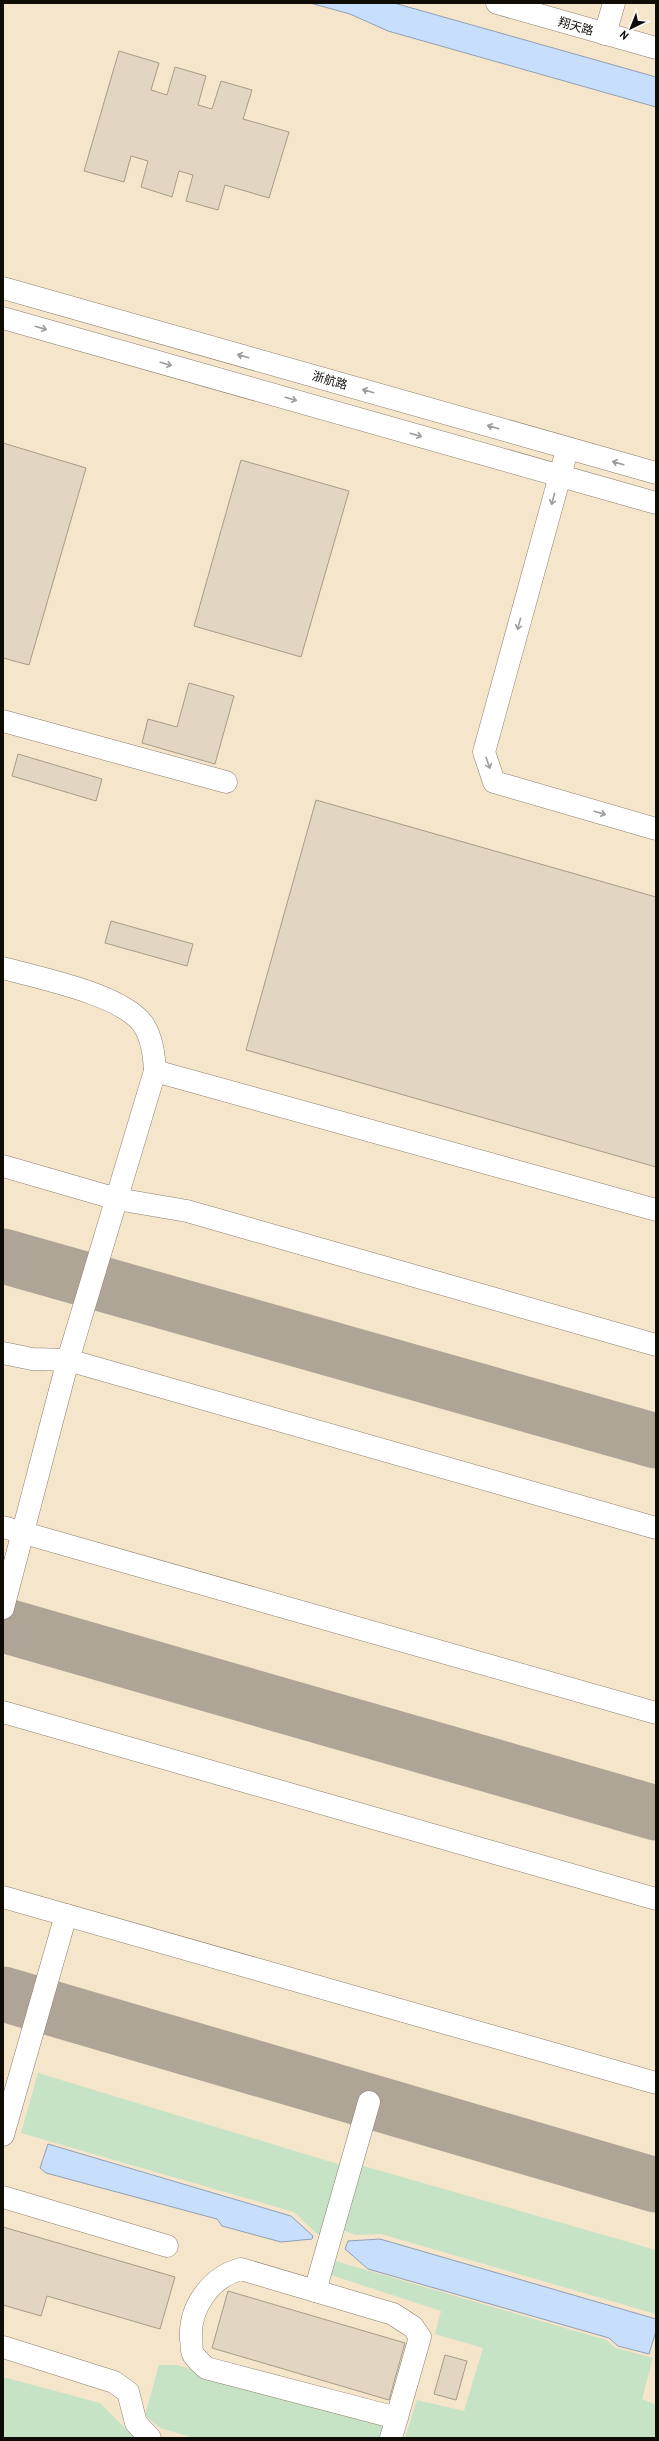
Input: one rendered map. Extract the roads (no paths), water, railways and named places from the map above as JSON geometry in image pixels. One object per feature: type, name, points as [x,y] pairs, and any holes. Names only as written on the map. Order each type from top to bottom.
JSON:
[{"type":"street","name":"翔天路","points":[[497,3],[656,48]]},
{"type":"street","points":[[606,34],[614,3]]},
{"type":"street","name":"浙航路","points":[[3,288],[656,473]]},
{"type":"street","points":[[3,318],[656,503]]},
{"type":"street","points":[[568,448],[484,752],[494,782],[656,829]]},
{"type":"street","points":[[3,721],[226,782]]},
{"type":"street","points":[[3,968],[99,996],[123,1008],[142,1024],[153,1047],[155,1071],[118,1199],[13,1530],[3,1608]]},
{"type":"street","points":[[155,1071],[656,1210]]},
{"type":"street","points":[[3,1166],[118,1199],[187,1211],[656,1345]]},
{"type":"street","points":[[3,1353],[32,1359],[68,1360],[656,1528]]},
{"type":"street","points":[[13,1530],[656,1713]]},
{"type":"street","points":[[3,1712],[656,1899]]},
{"type":"street","points":[[3,1897],[656,2083]]},
{"type":"street","points":[[3,2135],[66,1915]]},
{"type":"street","points":[[315,2291],[369,2102]]},
{"type":"street","points":[[3,2197],[167,2246]]},
{"type":"street","points":[[241,2269],[393,2314],[413,2327],[420,2337],[394,2428],[206,2368],[192,2354],[191,2328],[202,2296],[217,2279],[227,2272],[241,2269]]},
{"type":"street","points":[[3,2347],[114,2382],[128,2392],[136,2423],[150,2438]]},
{"type":"water","points":[[310,3],[394,3],[656,77],[656,107],[388,31],[350,14]]},
{"type":"water","points":[[48,2144],[291,2216],[313,2236],[312,2239],[281,2242],[222,2226],[217,2219],[46,2173],[40,2168]]},
{"type":"water","points":[[380,2239],[656,2319],[656,2331],[649,2354],[618,2346],[609,2338],[368,2269],[345,2249],[348,2241]]}]
